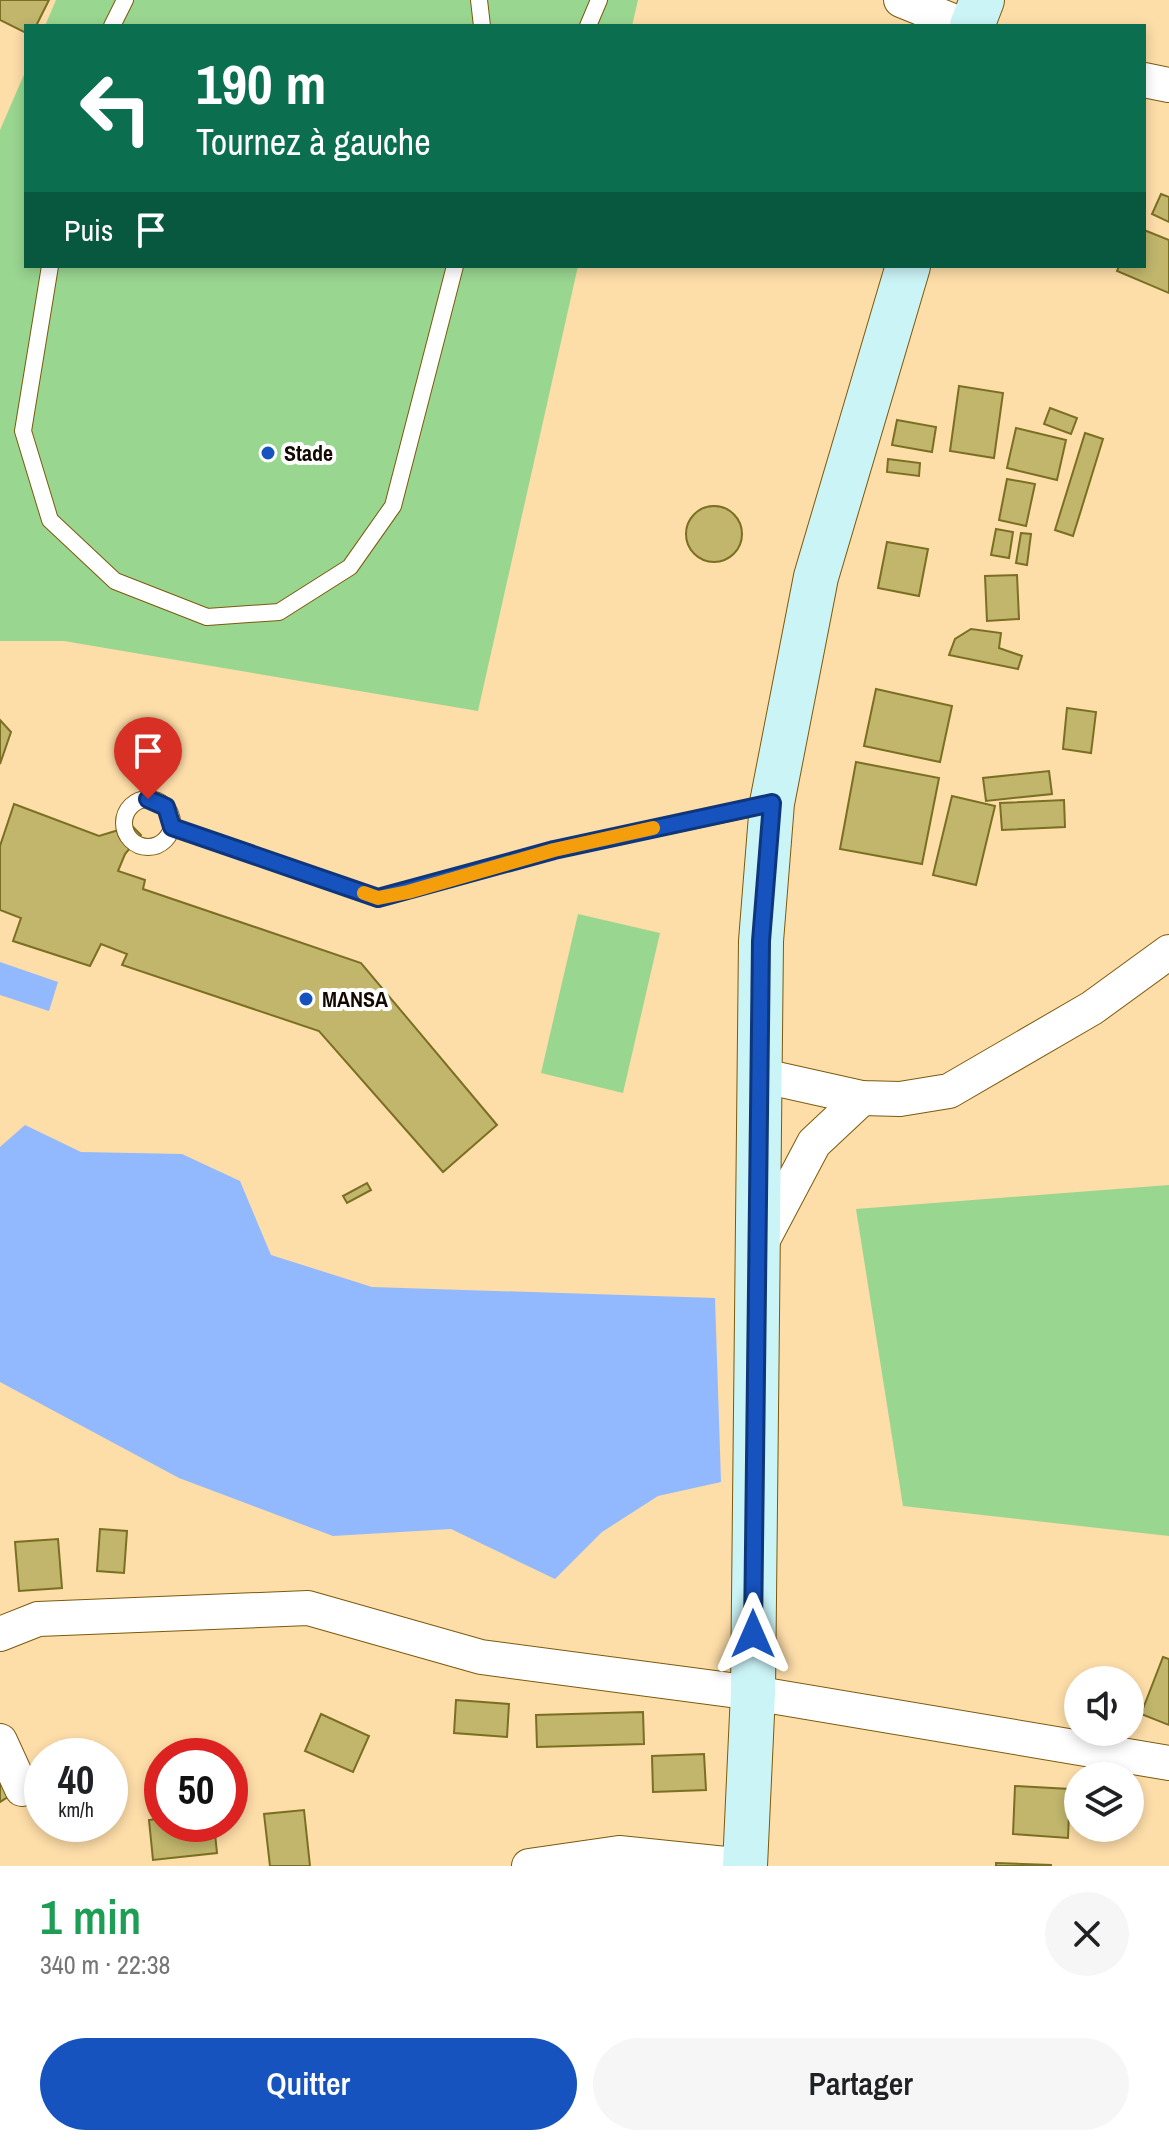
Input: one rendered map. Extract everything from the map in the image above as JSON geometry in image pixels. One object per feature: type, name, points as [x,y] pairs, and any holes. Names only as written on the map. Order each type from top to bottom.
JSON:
[{"type":"main road","points":[[973,24],[982,0]]},
{"type":"main road","points":[[745,1866],[753,1693],[761,941],[772,803],[816,577],[907,268]]},
{"type":"street","points":[[901,0],[960,24]]},
{"type":"street","points":[[1146,80],[1169,85]]},
{"type":"street","points":[[759,1075],[862,1098],[900,1099],[949,1091],[1092,1008],[1169,952]]},
{"type":"street","points":[[757,1252],[814,1143],[862,1098]]},
{"type":"street","points":[[0,1634],[38,1619],[308,1608],[481,1657],[753,1693],[1169,1763]]},
{"type":"street","points":[[0,1741],[22,1789]]},
{"type":"street","points":[[529,1866],[619,1853],[745,1866]]},
{"type":"lane","points":[[113,24],[125,0]]},
{"type":"lane","points":[[479,0],[482,24]]},
{"type":"lane","points":[[589,24],[599,0]]},
{"type":"lane","points":[[50,268],[23,431],[50,520],[115,581],[207,617],[279,612],[350,567],[393,506],[454,268]]},
{"type":"lane","points":[[172,827],[378,898],[554,850],[772,803]]},
{"type":"green space","points":[[56,0],[638,0],[632,24],[46,24]]},
{"type":"green space","name":"Stade","points":[[24,75],[24,268],[578,268],[478,711],[64,641],[0,641],[0,130]]},
{"type":"green space","points":[[578,914],[660,933],[623,1093],[541,1073]]},
{"type":"green space","points":[[1169,1185],[1169,1536],[903,1506],[856,1209]]},
{"type":"water","points":[[0,962],[58,982],[49,1011],[0,995]]},
{"type":"water","points":[[25,1125],[81,1152],[182,1154],[240,1181],[271,1255],[372,1287],[715,1298],[721,1482],[658,1496],[602,1532],[555,1579],[451,1529],[333,1536],[179,1478],[0,1382],[0,1147]]},
{"type":"building","points":[[0,0],[49,0],[37,24],[24,24],[24,32],[0,20]]},
{"type":"building","points":[[1161,194],[1169,197],[1169,222],[1152,214]]},
{"type":"building","points":[[1146,231],[1169,240],[1169,293],[1117,271],[1118,268],[1146,268]]},
{"type":"building","points":[[959,386],[1003,393],[994,458],[950,451]]},
{"type":"building","points":[[1050,408],[1077,418],[1071,434],[1044,424]]},
{"type":"building","points":[[897,420],[936,427],[932,452],[892,445]]},
{"type":"building","points":[[1016,428],[1066,440],[1057,480],[1007,468]]},
{"type":"building","points":[[1085,433],[1103,439],[1073,536],[1055,530]]},
{"type":"building","points":[[888,459],[920,463],[919,476],[887,472]]},
{"type":"building","points":[[1007,479],[1035,484],[1026,526],[999,520]]},
{"type":"building","points":[[714,506],[734,514],[742,534],[734,554],[714,562],[694,554],[686,534],[694,514]]},
{"type":"building","points":[[996,529],[1013,532],[1009,558],[991,555]]},
{"type":"building","points":[[1021,533],[1031,534],[1027,565],[1016,563]]},
{"type":"building","points":[[887,542],[928,549],[919,596],[878,588]]},
{"type":"building","points":[[1017,575],[1019,619],[987,621],[985,576]]},
{"type":"building","points":[[971,629],[1001,633],[999,648],[1022,656],[1018,669],[949,655],[955,639]]},
{"type":"building","points":[[876,689],[952,706],[940,762],[864,746]]},
{"type":"building","points":[[1067,708],[1096,712],[1091,753],[1063,749]]},
{"type":"building","points":[[0,720],[11,732],[0,764]]},
{"type":"building","points":[[856,762],[939,778],[922,864],[840,849]]},
{"type":"building","points":[[1049,771],[1052,794],[986,801],[983,778]]},
{"type":"building","points":[[952,796],[995,806],[976,885],[933,875]]},
{"type":"building","points":[[1064,800],[1065,827],[1002,830],[1000,803]]},
{"type":"building","name":"MANSA","points":[[14,804],[99,836],[132,826],[141,835],[125,854],[118,871],[145,880],[143,889],[361,963],[497,1125],[443,1172],[319,1031],[122,965],[127,954],[101,944],[90,966],[13,941],[21,918],[0,910],[0,846]]},
{"type":"building","points":[[367,1183],[371,1190],[347,1203],[343,1196]]},
{"type":"building","points":[[100,1529],[127,1531],[124,1573],[97,1571]]},
{"type":"building","points":[[58,1539],[62,1588],[19,1591],[15,1542]]},
{"type":"building","points":[[1163,1657],[1169,1659],[1169,1725],[1144,1715],[1144,1706]]},
{"type":"building","points":[[456,1700],[509,1704],[507,1737],[454,1733]]},
{"type":"building","points":[[643,1712],[644,1744],[537,1747],[536,1715]]},
{"type":"building","points":[[321,1714],[369,1736],[353,1772],[305,1751]]},
{"type":"building","points":[[704,1754],[706,1790],[653,1792],[652,1756]]},
{"type":"building","points":[[0,1779],[11,1795],[0,1802]]},
{"type":"building","points":[[1015,1786],[1064,1789],[1064,1838],[1013,1834]]},
{"type":"building","points":[[304,1810],[310,1866],[270,1866],[264,1814]]},
{"type":"building","points":[[151,1842],[216,1842],[217,1853],[153,1860]]},
{"type":"building","points":[[996,1863],[1051,1865],[1051,1866],[996,1866]]},
{"type":"slow traffic","points":[[364,893],[378,898],[408,892],[554,850],[653,828]]},
{"type":"place","name":"Stade","points":[[268,453]]},
{"type":"place","name":"MANSA","points":[[306,999]]},
{"type":"route","points":[[148,799],[166,807],[172,827],[378,898],[554,850],[772,803],[761,941],[753,1634]]}]
